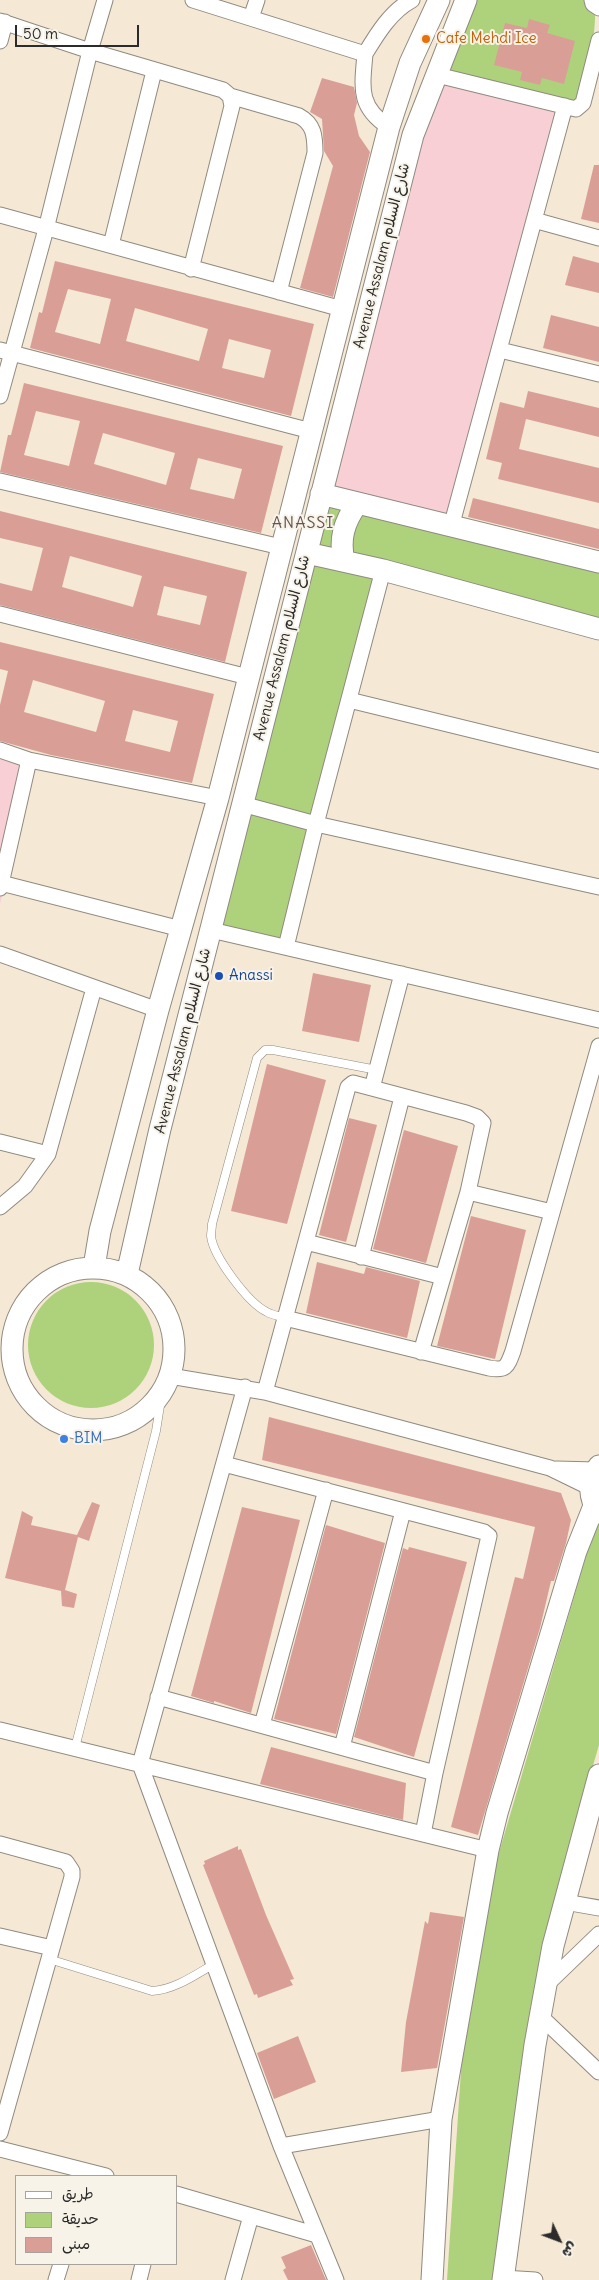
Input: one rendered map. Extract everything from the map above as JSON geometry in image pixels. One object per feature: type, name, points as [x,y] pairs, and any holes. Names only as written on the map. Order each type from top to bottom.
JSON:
[{"type":"street","points":[[0,396],[6,351],[46,229],[90,52],[105,0]]},
{"type":"street","points":[[193,0],[365,54]]},
{"type":"street","points":[[251,18],[257,0]]},
{"type":"street","points":[[388,127],[368,110],[363,93],[365,54],[377,34],[393,14],[412,0]]},
{"type":"street","name":"Avenue Assalam شارع السلام","points":[[94,1267],[100,1230],[158,1010],[218,798],[388,127],[410,63],[439,0]]},
{"type":"street","name":"Avenue Assalam شارع السلام","points":[[127,1274],[160,1129],[413,135],[466,0]]},
{"type":"street","points":[[592,0],[593,4],[599,8]]},
{"type":"street","points":[[0,41],[3,22],[90,52],[223,90],[230,96],[299,116],[309,121],[315,136],[315,153],[279,292]]},
{"type":"street","points":[[436,75],[576,109],[583,103],[599,40]]},
{"type":"street","points":[[111,245],[154,71]]},
{"type":"street","points":[[191,269],[232,106],[230,96]]},
{"type":"street","points":[[451,526],[500,350],[564,106]]},
{"type":"street","points":[[0,215],[191,269],[342,308]]},
{"type":"street","points":[[534,220],[599,238]]},
{"type":"street","points":[[500,350],[599,374]]},
{"type":"street","points":[[6,351],[311,431]]},
{"type":"street","points":[[0,481],[281,546]]},
{"type":"street","points":[[321,494],[599,562]]},
{"type":"street","points":[[344,561],[340,546],[343,531],[349,516],[357,504]]},
{"type":"street","points":[[307,553],[383,570],[599,629]]},
{"type":"street","points":[[286,947],[316,824],[383,570]]},
{"type":"street","points":[[0,614],[248,677]]},
{"type":"street","points":[[349,700],[599,761]]},
{"type":"street","points":[[0,750],[30,760],[218,798]]},
{"type":"street","points":[[30,760],[1,885],[181,929]]},
{"type":"street","points":[[242,804],[316,824],[599,887]]},
{"type":"street","points":[[211,930],[599,1020]]},
{"type":"street","points":[[0,956],[158,1010]]},
{"type":"street","points":[[372,1088],[402,974]]},
{"type":"street","points":[[0,1207],[25,1186],[48,1154],[94,988]]},
{"type":"street","points":[[285,1318],[489,1368],[500,1370],[505,1368],[512,1352],[552,1212],[593,1091],[599,1046]]},
{"type":"street","points":[[265,1392],[348,1087],[353,1083],[466,1113],[477,1117],[483,1123],[468,1192],[421,1352]]},
{"type":"street","points":[[361,1257],[402,1097]]},
{"type":"street","points":[[0,1142],[48,1154]]},
{"type":"street","points":[[468,1192],[552,1212]]},
{"type":"street","points":[[306,1242],[443,1277]]},
{"type":"street","points":[[94,1267],[111,1269],[127,1274],[148,1288],[163,1306],[173,1329],[175,1352],[166,1385],[140,1416],[111,1429],[79,1430],[50,1419],[27,1398],[13,1370],[6,1336],[21,1310],[39,1287],[65,1272],[94,1267]]},
{"type":"street","points":[[166,1385],[245,1387],[550,1468],[596,1489],[497,1813],[488,1850],[441,2119],[432,2280]]},
{"type":"street","points":[[245,1387],[140,1764],[281,2146],[336,2280]]},
{"type":"street","points":[[224,1464],[484,1532],[489,1536],[434,1773],[423,1834]]},
{"type":"street","points":[[262,1725],[326,1490]]},
{"type":"street","points":[[342,1747],[402,1510]]},
{"type":"street","points":[[158,1697],[434,1773]]},
{"type":"street","points":[[0,1730],[488,1850]]},
{"type":"street","points":[[535,2280],[503,2279],[540,2016],[553,1946],[599,1774]]},
{"type":"street","points":[[0,1844],[60,1859],[70,1865],[72,1877],[0,2133]]},
{"type":"street","points":[[565,1902],[599,1908]]},
{"type":"street","points":[[546,1986],[599,1934]]},
{"type":"street","points":[[0,1936],[50,1954]]},
{"type":"street","points":[[540,2016],[599,2072]]},
{"type":"street","points":[[281,2146],[441,2119]]},
{"type":"street","points":[[0,2149],[88,2174]]},
{"type":"street","points":[[178,2195],[317,2235]]},
{"type":"street","points":[[233,2280],[251,2216]]},
{"type":"street","points":[[56,2280],[61,2265]]},
{"type":"street","points":[[139,2280],[143,2265]]},
{"type":"lane","points":[[285,1318],[267,1312],[251,1301],[236,1283],[216,1250],[211,1236],[212,1224],[257,1058],[265,1050],[273,1050],[377,1070]]},
{"type":"lane","points":[[75,1748],[166,1385]]},
{"type":"lane","points":[[50,1954],[152,1991],[172,1986],[214,1964]]},
{"type":"shaded area","points":[[437,75],[565,106],[451,527],[321,494]]},
{"type":"shaded area","points":[[0,745],[38,755],[0,904]]},
{"type":"green space","points":[[466,0],[594,0],[595,24],[593,39],[579,110],[437,75]]},
{"type":"green space","points":[[321,494],[599,564],[599,624],[383,571],[286,947],[211,930]]},
{"type":"green space","points":[[91,1282],[115,1287],[135,1301],[149,1321],[154,1345],[149,1369],[135,1389],[115,1403],[91,1408],[67,1403],[47,1389],[33,1369],[28,1345],[33,1321],[47,1301],[67,1287]]},
{"type":"green space","points":[[596,1522],[599,1524],[599,1745],[567,1854],[498,2280],[447,2280],[464,2026],[498,1856]]},
{"type":"building","points":[[529,19],[550,25],[547,33],[575,41],[564,84],[542,78],[540,85],[520,80],[522,72],[494,65],[505,23],[527,28]]},
{"type":"building","points":[[322,78],[354,87],[357,103],[354,115],[359,136],[370,152],[333,297],[300,288],[333,166],[324,151],[322,119],[310,112]]},
{"type":"building","points":[[594,165],[599,165],[599,223],[581,219]]},
{"type":"building","points":[[573,256],[599,263],[599,293],[565,285]]},
{"type":"building","points":[[55,261],[314,324],[291,416],[30,348],[39,312],[42,313]],"holes":[[[68,289],[111,299],[100,344],[55,332]],[[135,308],[208,329],[199,361],[126,341]],[[229,339],[271,350],[264,378],[222,368]]]},
{"type":"building","points":[[551,315],[599,327],[599,362],[543,348]]},
{"type":"building","points":[[24,383],[283,446],[261,533],[0,472],[8,435],[11,435]],"holes":[[[36,411],[80,421],[69,466],[24,455]],[[103,433],[175,453],[166,485],[94,464]],[[198,458],[242,469],[234,499],[190,489]]]},
{"type":"building","points":[[528,391],[599,408],[599,437],[526,419],[519,449],[599,468],[599,503],[498,479],[502,463],[486,459],[500,402],[524,408]]},
{"type":"building","points":[[473,498],[599,529],[599,549],[468,517]]},
{"type":"building","points":[[0,511],[247,572],[225,662],[0,605],[0,583],[32,591],[43,548],[0,538]],"holes":[[[70,556],[142,576],[133,607],[62,587]],[[164,586],[207,596],[200,625],[157,615]]]},
{"type":"building","points":[[0,642],[214,694],[192,783],[51,755],[0,741],[0,705],[8,671],[0,669]],"holes":[[[33,680],[105,701],[96,732],[24,712]],[[133,710],[178,721],[170,752],[125,741]]]},
{"type":"building","points":[[313,973],[371,985],[359,1042],[302,1031]]},
{"type":"building","points":[[267,1064],[326,1080],[287,1224],[231,1211]]},
{"type":"building","points":[[349,1118],[377,1125],[346,1242],[319,1235]]},
{"type":"building","points":[[404,1130],[458,1146],[426,1263],[373,1249]]},
{"type":"building","points":[[471,1216],[526,1230],[495,1359],[437,1346]]},
{"type":"building","points":[[317,1262],[364,1274],[366,1267],[420,1281],[407,1338],[306,1313]]},
{"type":"building","points":[[269,1417],[561,1493],[571,1520],[566,1543],[554,1581],[551,1581],[540,1628],[478,1835],[451,1827],[515,1577],[523,1579],[535,1527],[262,1460]]},
{"type":"building","points":[[92,1502],[100,1505],[89,1541],[78,1537],[65,1590],[77,1594],[74,1608],[62,1606],[61,1591],[5,1578],[22,1511],[33,1517],[31,1525],[77,1535]]},
{"type":"building","points":[[242,1507],[300,1520],[251,1713],[191,1696]]},
{"type":"building","points":[[326,1525],[385,1543],[336,1734],[274,1719]]},
{"type":"building","points":[[409,1547],[467,1562],[414,1757],[354,1737],[403,1548],[408,1550]]},
{"type":"building","points":[[271,1747],[406,1783],[403,1820],[260,1784]]},
{"type":"building","points":[[238,1846],[238,1850],[241,1849],[266,1915],[294,1979],[290,1980],[293,1985],[258,1998],[257,1994],[254,1995],[203,1865],[205,1864],[204,1861]]},
{"type":"building","points":[[430,1912],[464,1917],[437,2068],[401,2072],[406,2022],[425,1921],[428,1924]]},
{"type":"building","points":[[298,2036],[316,2082],[274,2099],[257,2053]]},
{"type":"building","points":[[311,2245],[326,2280],[288,2280],[283,2270],[286,2268],[281,2257]]},
{"type":"place","name":"Cafe Mehdi Ice","points":[[426,39]]},
{"type":"place","name":"Anassi","points":[[219,976]]},
{"type":"place","name":"BIM","points":[[64,1439]]},
{"type":"district","name":"ANASSI","points":[[303,523]]}]
